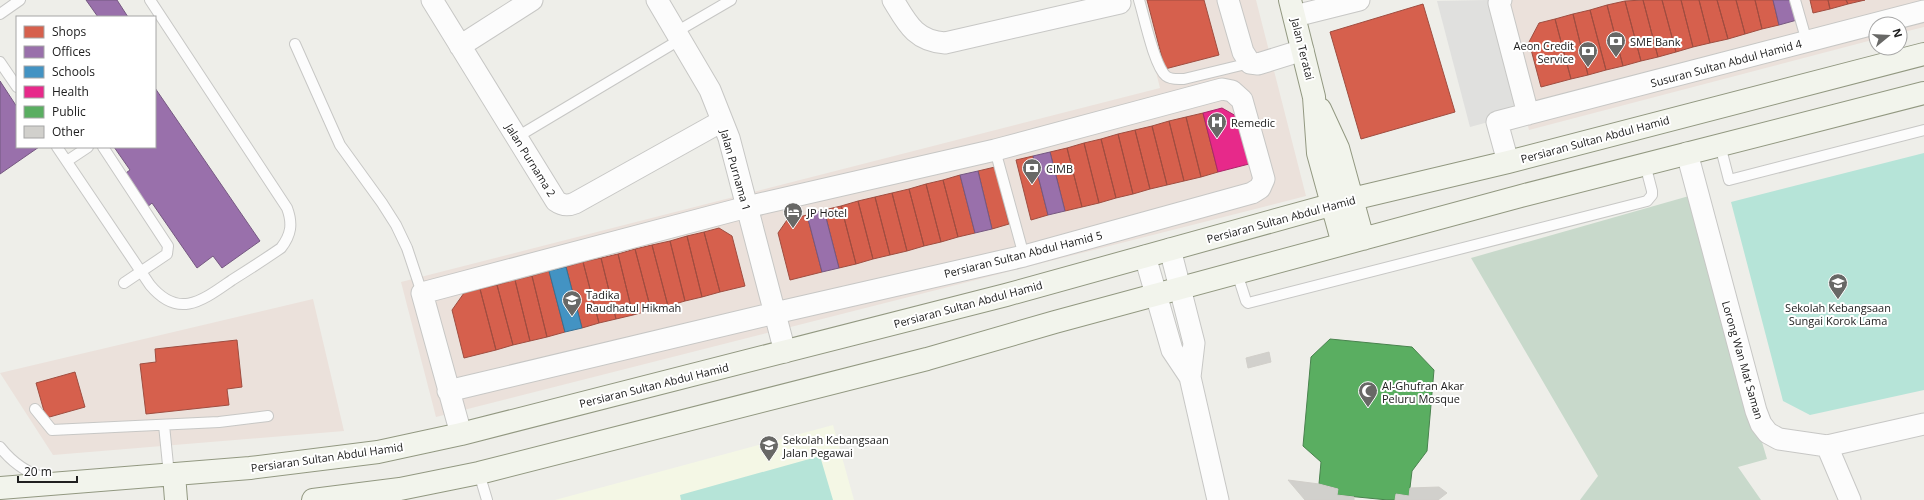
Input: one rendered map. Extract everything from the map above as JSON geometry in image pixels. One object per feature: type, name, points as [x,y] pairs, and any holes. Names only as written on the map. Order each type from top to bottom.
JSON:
[{"type":"main road","name":"Jalan Teratai","points":[[1293,8],[1314,98],[1338,148],[1342,202],[1353,242]]},
{"type":"main road","name":"Persiaran Sultan Abdul Hamid","points":[[0,488],[250,468],[378,452],[461,434],[1006,295],[1342,202],[1508,162],[1924,54]]},
{"type":"main road","points":[[316,500],[400,489],[479,473],[927,359],[1237,273],[1645,164],[1924,93]]},
{"type":"main road","points":[[171,474],[176,500]]},
{"type":"street","name":"Jalan Purnama 2","points":[[432,0],[556,201],[565,206],[575,203],[722,120]]},
{"type":"street","points":[[460,46],[532,0]]},
{"type":"street","name":"Jalan Purnama 1","points":[[657,0],[710,90],[729,138],[785,352]]},
{"type":"street","points":[[893,0],[906,21],[914,30],[930,42],[945,43],[1129,1]]},
{"type":"street","points":[[1228,0],[1243,52],[1250,63],[1258,64],[1303,50]]},
{"type":"street","points":[[1501,0],[1499,3],[1528,114]]},
{"type":"street","points":[[1293,8],[1346,2]]},
{"type":"street","name":"Susuran Sultan Abdul Hamid 4","points":[[1508,162],[1497,122],[1924,11]]},
{"type":"street","name":"Persiaran Sultan Abdul Hamid 5","points":[[448,392],[775,313],[1024,256],[1252,193],[1260,188],[1264,179],[1242,100],[1232,91],[1222,90],[995,150]]},
{"type":"street","points":[[461,434],[448,392],[422,293],[747,207],[995,150]]},
{"type":"street","name":"Lorong Wan Mat Saman","points":[[1687,153],[1756,411],[1761,424],[1768,433],[1780,439],[1827,446],[1924,424]]},
{"type":"street","points":[[1170,249],[1194,343],[1190,377],[1218,500]]},
{"type":"street","points":[[1145,256],[1172,350],[1190,377]]},
{"type":"street","points":[[1827,446],[1850,500]]},
{"type":"lane","points":[[0,14],[20,0]]},
{"type":"lane","points":[[58,148],[141,272],[156,293],[164,299],[183,304],[202,301],[281,248],[288,239],[292,223],[288,208],[159,23],[150,0]]},
{"type":"lane","points":[[517,137],[678,36],[731,0]]},
{"type":"lane","points":[[1795,0],[1807,42]]},
{"type":"lane","points":[[1129,1],[1158,64],[1166,77],[1175,80],[1184,79],[1250,63]]},
{"type":"lane","points":[[295,44],[340,145],[396,225],[407,248],[422,293]]},
{"type":"lane","points":[[0,62],[16,86]]},
{"type":"lane","points":[[1720,145],[1729,180],[1924,130]]},
{"type":"lane","points":[[67,161],[86,148]]},
{"type":"lane","points":[[104,148],[168,246],[166,254],[124,283]]},
{"type":"lane","points":[[995,150],[1024,256]]},
{"type":"lane","points":[[1237,273],[1248,303],[1647,201],[1652,195],[1652,191],[1645,164]]},
{"type":"lane","points":[[35,409],[52,430],[219,422],[268,416]]},
{"type":"lane","points":[[164,425],[171,474]]},
{"type":"lane","points":[[0,447],[17,464],[29,472],[42,477],[70,482]]},
{"type":"lane","points":[[479,473],[487,500]]},
{"type":"shaded area","points":[[1138,0],[1256,0],[1306,196],[436,417],[401,282],[1160,88]]},
{"type":"shaded area","points":[[1488,0],[1518,114],[1470,127],[1437,1]]},
{"type":"shaded area","points":[[1495,0],[1924,0],[1924,27],[1908,31],[1908,16],[1868,16],[1868,41],[1529,130]]},
{"type":"shaded area","name":"Sekolah Kebangsaan Sungai Korok Lama","points":[[1924,153],[1924,390],[1810,415],[1783,401],[1731,202]]},
{"type":"shaded area","points":[[1689,196],[1767,459],[1738,467],[1761,500],[1580,500],[1598,476],[1471,258]]},
{"type":"shaded area","points":[[313,299],[344,431],[53,455],[0,373]]},
{"type":"shaded area","name":"Sekolah Kebangsaan Jalan Pegawai","points":[[833,425],[854,500],[555,500]]},
{"type":"shaded area","points":[[820,456],[833,500],[681,500],[680,495]]},
{"type":"building: Shops","points":[[1147,0],[1204,0],[1219,55],[1165,69]]},
{"type":"building: Shops","points":[[1643,0],[1662,0],[1676,52],[1658,57]]},
{"type":"building: Shops","points":[[1643,0],[1658,57],[1641,61],[1625,1]]},
{"type":"building: Shops","points":[[1662,0],[1681,0],[1693,47],[1676,52]]},
{"type":"building: Shops","points":[[1681,0],[1699,0],[1710,43],[1693,47]]},
{"type":"building: Shops","points":[[1699,0],[1717,0],[1728,39],[1710,43]]},
{"type":"building: Shops","points":[[1717,0],[1736,0],[1745,34],[1728,39]]},
{"type":"building: Shops","points":[[1736,0],[1755,0],[1762,29],[1745,34]]},
{"type":"building: Shops","points":[[1755,0],[1773,0],[1779,25],[1762,29]]},
{"type":"building: Shops","points":[[1810,0],[1828,0],[1830,9],[1813,13]]},
{"type":"building: Shops","points":[[1828,0],[1846,0],[1848,4],[1830,9]]},
{"type":"building: Shops","points":[[1846,0],[1865,0],[1848,4]]},
{"type":"building: Shops","points":[[1625,1],[1641,61],[1623,66],[1607,5]]},
{"type":"building: Shops","points":[[1423,4],[1455,112],[1361,139],[1330,32]]},
{"type":"building: Shops","points":[[1607,5],[1623,66],[1606,70],[1590,10]]},
{"type":"building: Shops","points":[[1590,10],[1606,70],[1588,75],[1573,14]]},
{"type":"building: Shops","points":[[1573,14],[1588,75],[1571,79],[1555,19]]},
{"type":"building: Shops","points":[[1555,19],[1571,79],[1541,87],[1529,42],[1539,23]]},
{"type":"building: Shops","points":[[1203,113],[1218,172],[1201,177],[1186,117]]},
{"type":"building: Shops","points":[[1186,117],[1201,177],[1184,181],[1169,121]]},
{"type":"building: Shops","points":[[1169,121],[1184,181],[1167,185],[1152,126]]},
{"type":"building: Shops","points":[[1152,126],[1167,185],[1150,189],[1135,130]]},
{"type":"building: Shops","points":[[1135,130],[1150,189],[1133,194],[1118,134]]},
{"type":"building: Shops","points":[[1118,134],[1133,194],[1116,198],[1101,139]]},
{"type":"building: Shops","points":[[1101,139],[1116,198],[1099,203],[1084,143]]},
{"type":"building: Shops","points":[[1084,143],[1099,203],[1082,207],[1067,148]]},
{"type":"building: Shops","points":[[1067,148],[1082,207],[1065,211],[1050,152]]},
{"type":"building: Shops","points":[[1033,156],[1048,215],[1031,220],[1016,160]]},
{"type":"building: Shops","points":[[995,167],[1009,224],[992,229],[978,171]]},
{"type":"building: Shops","points":[[960,175],[975,233],[958,237],[943,180]]},
{"type":"building: Shops","points":[[943,180],[958,237],[941,242],[926,184]]},
{"type":"building: Shops","points":[[926,184],[941,242],[924,246],[909,189]]},
{"type":"building: Shops","points":[[909,189],[924,246],[907,251],[892,193]]},
{"type":"building: Shops","points":[[892,193],[907,251],[890,255],[875,197]]},
{"type":"building: Shops","points":[[875,197],[890,255],[873,259],[858,201]]},
{"type":"building: Shops","points":[[858,201],[873,259],[856,264],[841,206]]},
{"type":"building: Shops","points":[[841,206],[856,264],[839,268],[824,210]]},
{"type":"building: Shops","points":[[807,215],[822,272],[790,280],[778,233],[787,220]]},
{"type":"building: Shops","points":[[719,228],[732,236],[745,286],[720,292],[704,232]]},
{"type":"building: Shops","points":[[704,232],[720,292],[702,297],[687,236]]},
{"type":"building: Shops","points":[[687,236],[702,297],[685,301],[670,241]]},
{"type":"building: Shops","points":[[670,241],[685,301],[668,306],[652,245]]},
{"type":"building: Shops","points":[[652,245],[668,306],[651,310],[635,249]]},
{"type":"building: Shops","points":[[635,249],[651,310],[633,315],[618,254]]},
{"type":"building: Shops","points":[[618,254],[633,315],[616,319],[601,258]]},
{"type":"building: Shops","points":[[601,258],[616,319],[599,323],[583,262]]},
{"type":"building: Shops","points":[[583,262],[599,323],[582,328],[566,267]]},
{"type":"building: Shops","points":[[549,271],[565,332],[547,337],[532,276]]},
{"type":"building: Shops","points":[[532,276],[547,337],[530,341],[515,280]]},
{"type":"building: Shops","points":[[515,280],[530,341],[513,345],[497,285]]},
{"type":"building: Shops","points":[[497,285],[513,345],[496,350],[480,289]]},
{"type":"building: Shops","points":[[480,289],[496,350],[464,358],[452,310],[464,293]]},
{"type":"building: Shops","points":[[237,340],[242,387],[227,389],[229,405],[146,414],[140,364],[156,362],[155,349]]},
{"type":"building: Shops","points":[[75,372],[85,407],[46,418],[36,383]]},
{"type":"building: Offices","points":[[86,0],[117,0],[127,16],[97,16]]},
{"type":"building: Offices","points":[[1773,0],[1792,0],[1797,20],[1779,25]]},
{"type":"building: Offices","points":[[0,81],[16,105],[16,148],[38,148],[0,174]]},
{"type":"building: Offices","points":[[156,89],[260,241],[222,268],[213,256],[197,268],[152,203],[146,208],[123,175],[130,170],[115,148],[156,148]]},
{"type":"building: Offices","points":[[1050,152],[1065,211],[1048,215],[1033,156]]},
{"type":"building: Offices","points":[[978,171],[992,229],[975,233],[960,175]]},
{"type":"building: Offices","points":[[824,210],[839,268],[822,272],[807,215]]},
{"type":"building: Schools","points":[[566,267],[582,328],[565,332],[549,271]]},
{"type":"building: Health","points":[[1222,108],[1236,116],[1249,164],[1218,172],[1203,113]]},
{"type":"building: Public","name":"Al-Ghufran Akar Peluru Mosque","points":[[1330,339],[1412,347],[1434,370],[1427,451],[1412,471],[1409,496],[1396,494],[1395,500],[1388,500],[1337,495],[1338,489],[1319,484],[1321,462],[1303,446],[1311,357]]},
{"type":"building: Other","points":[[1269,352],[1271,362],[1248,368],[1246,358]]},
{"type":"building: Other","points":[[1288,480],[1319,484],[1338,489],[1337,495],[1354,497],[1354,500],[1305,500]]},
{"type":"building: Other","points":[[1439,487],[1447,493],[1438,500],[1395,500],[1396,494],[1409,496],[1410,488]]},
{"type":"place","name":"SME Bank","points":[[1616,58]]},
{"type":"place","name":"Aeon Credit Service","points":[[1588,68]]},
{"type":"place","name":"Remedic","points":[[1217,139]]},
{"type":"place","name":"CIMB","points":[[1032,185]]},
{"type":"place","name":"JP Hotel","points":[[793,229]]},
{"type":"place","name":"Sekolah Kebangsaan Sungai Korok Lama","points":[[1838,300]]},
{"type":"place","name":"Tadika Raudhatul Hikmah","points":[[572,317]]},
{"type":"place","name":"Al-Ghufran Akar Peluru Mosque","points":[[1368,408]]},
{"type":"place","name":"Sekolah Kebangsaan Jalan Pegawai","points":[[769,462]]}]
